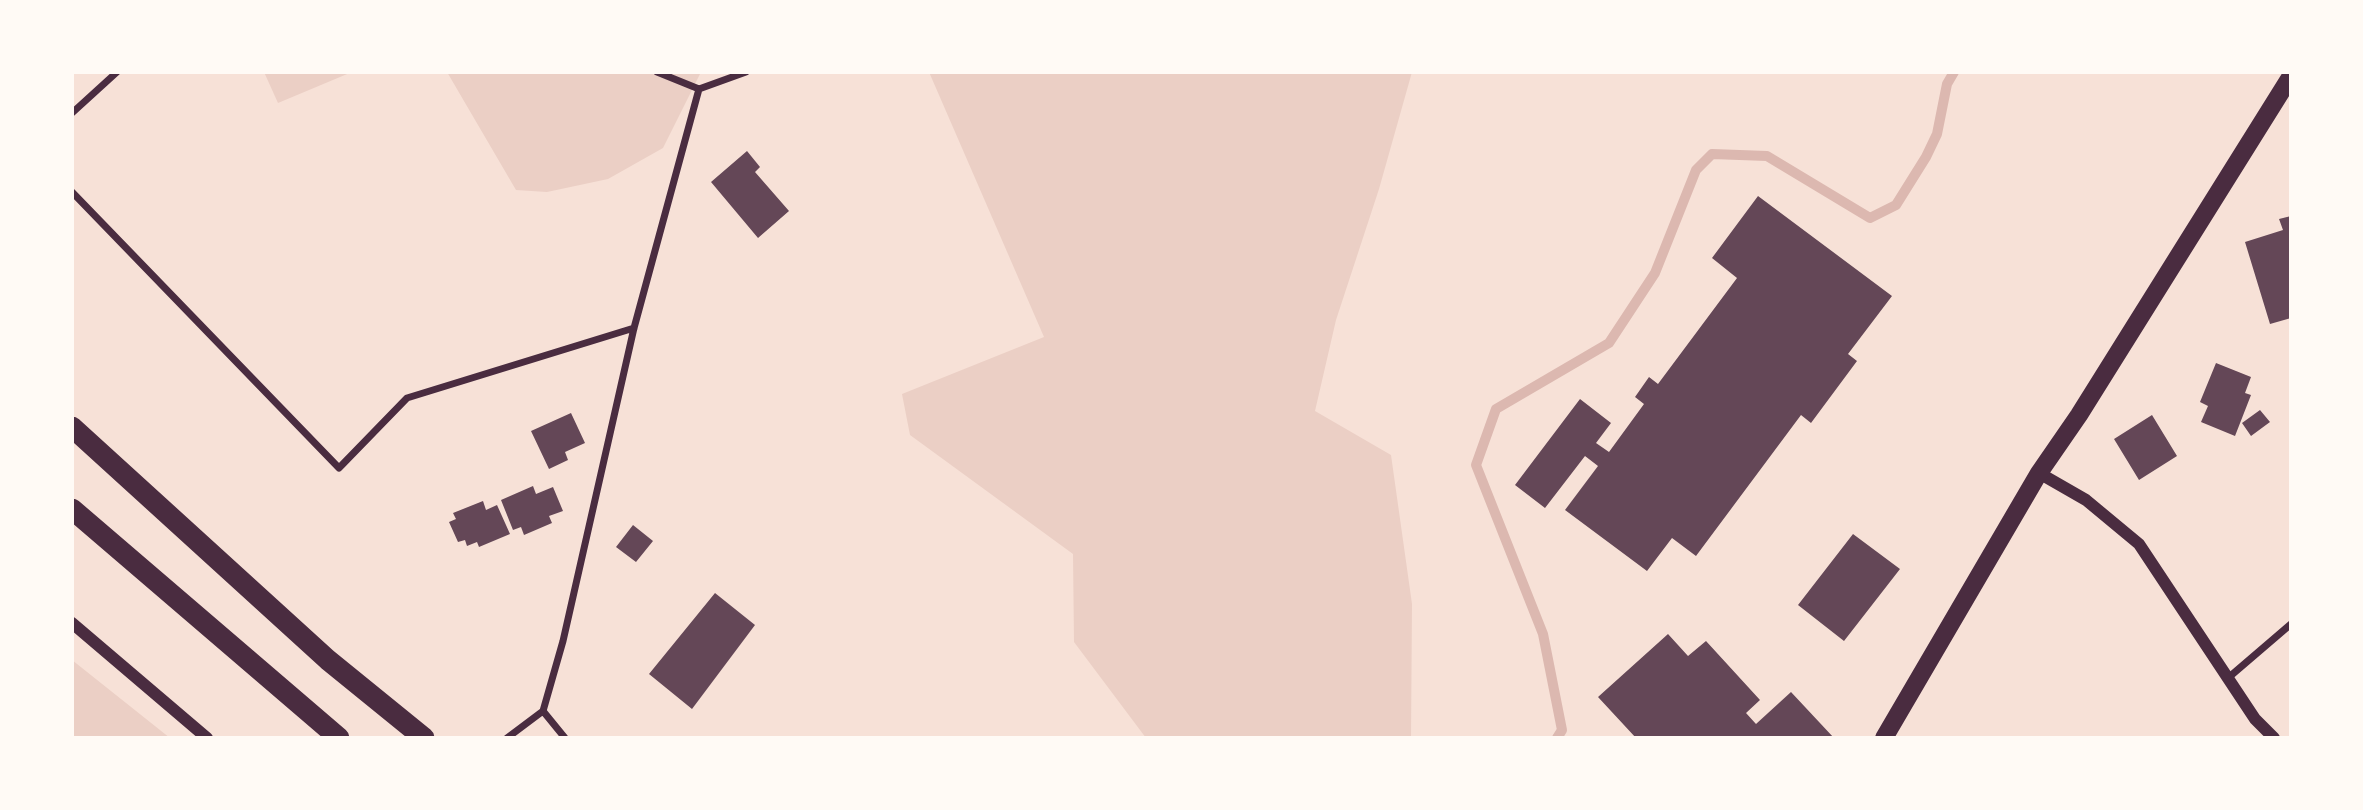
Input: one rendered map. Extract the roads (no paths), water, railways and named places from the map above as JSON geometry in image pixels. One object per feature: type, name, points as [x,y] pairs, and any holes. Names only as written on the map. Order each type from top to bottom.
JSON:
[{"type":"highway","points":[[72,427],[328,660],[424,738]]},
{"type":"highway","points":[[72,509],[339,738]]},
{"type":"main road","points":[[1884,738],[2039,473],[2080,415],[2291,76]]},
{"type":"street","points":[[72,114],[117,72]]},
{"type":"street","points":[[657,72],[699,89],[746,72]]},
{"type":"street","points":[[507,738],[543,712],[563,641],[634,327],[699,89]]},
{"type":"street","points":[[72,192],[339,468],[407,398],[634,327]]},
{"type":"street","points":[[2039,473],[2086,500],[2139,544],[2255,719],[2274,738]]},
{"type":"street","points":[[72,624],[207,738]]},
{"type":"street","points":[[2228,678],[2291,624]]},
{"type":"street","points":[[543,712],[565,738]]},
{"type":"waterway","points":[[1557,738],[1562,730],[1543,634],[1476,465],[1496,409],[1609,343],[1655,273],[1696,170],[1712,154],[1767,156],[1870,218],[1896,205],[1926,157],[1937,134],[1947,84],[1954,72]]}]
